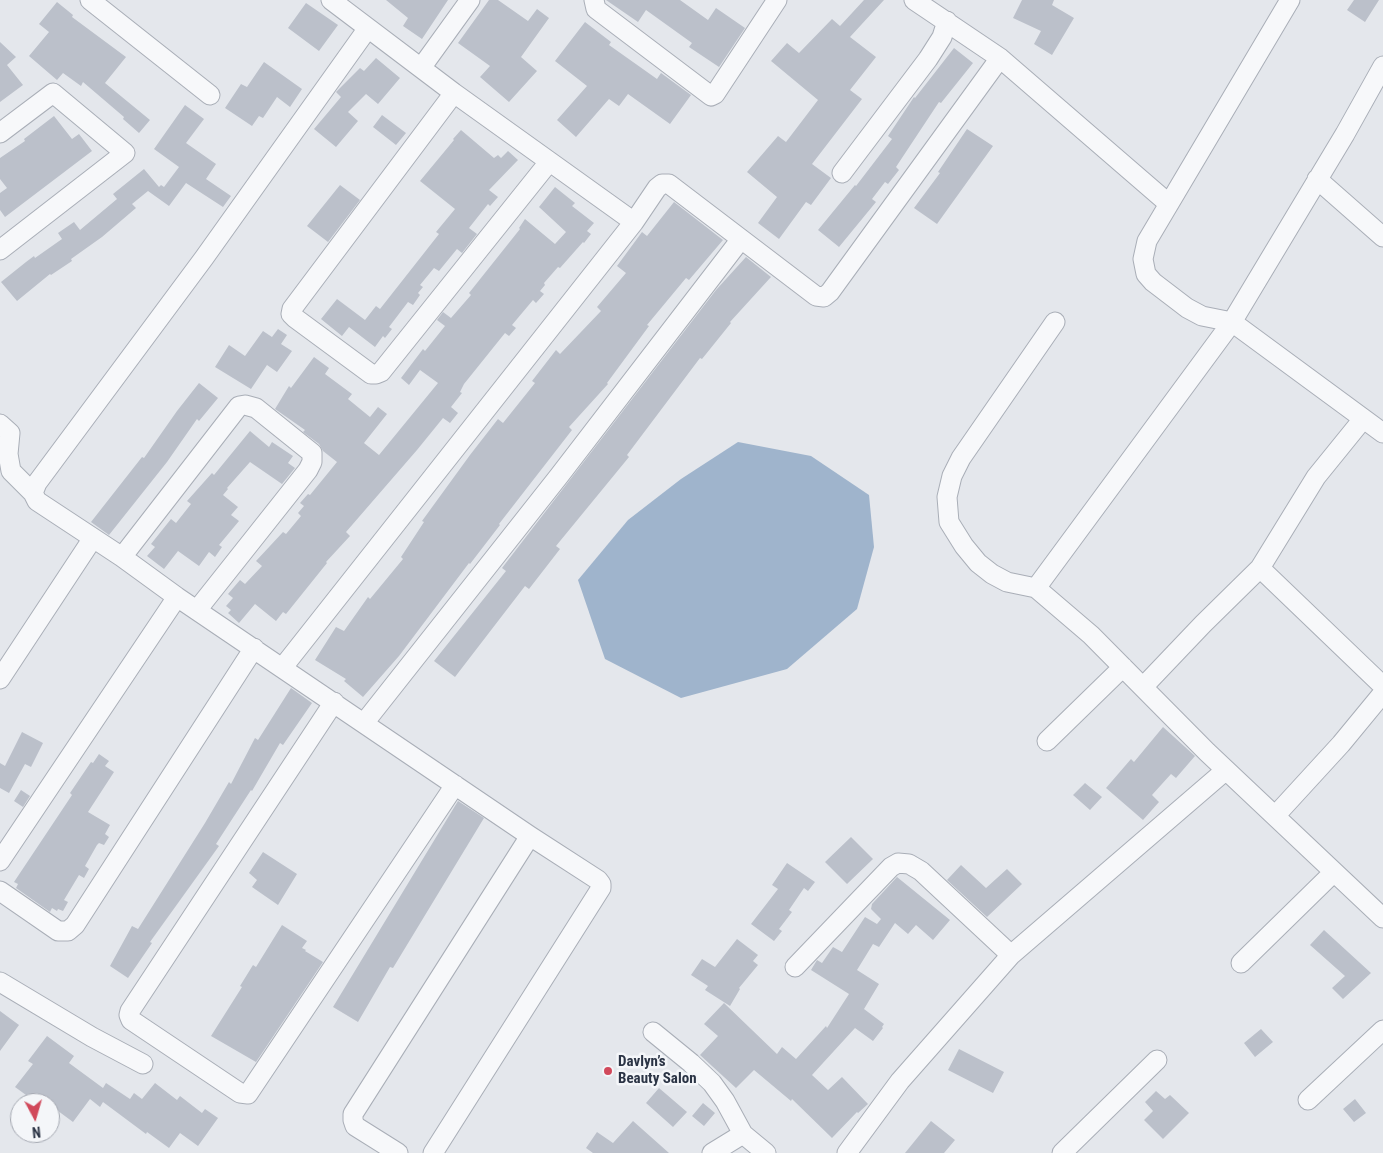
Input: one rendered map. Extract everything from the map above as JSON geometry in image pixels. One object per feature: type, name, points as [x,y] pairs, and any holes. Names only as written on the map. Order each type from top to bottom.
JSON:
[{"type":"street","points":[[90,0],[210,95]]},
{"type":"street","points":[[421,68],[470,0]]},
{"type":"street","points":[[594,0],[596,9],[711,96],[715,94],[777,0]]},
{"type":"street","points":[[914,0],[1000,58],[1169,204]]},
{"type":"street","points":[[1290,0],[1147,241],[1143,259],[1146,274],[1153,282],[1187,308],[1202,316],[1232,322],[1383,433]]},
{"type":"street","points":[[339,2],[368,28],[454,94],[634,222]]},
{"type":"street","points":[[842,173],[928,59],[942,37],[947,21]]},
{"type":"street","points":[[33,493],[37,483],[204,258],[368,28]]},
{"type":"street","points":[[283,667],[662,184],[669,184],[816,296],[824,297],[830,292],[1000,58]]},
{"type":"street","points":[[1036,588],[1232,322],[1383,66]]},
{"type":"street","points":[[0,133],[53,93],[125,153],[0,250]]},
{"type":"street","points":[[454,94],[292,309],[291,314],[295,318],[371,374],[381,372],[549,162]]},
{"type":"street","points":[[1317,179],[1383,237]]},
{"type":"street","points":[[364,723],[559,476],[741,239]]},
{"type":"street","points":[[1055,322],[962,458],[952,476],[947,496],[949,522],[964,546],[978,563],[992,574],[1007,582],[1036,588],[1092,635],[1226,770],[1383,918]]},
{"type":"street","points":[[122,557],[239,406],[245,404],[256,408],[312,453],[312,462],[308,470],[197,610]]},
{"type":"street","points":[[1143,687],[1260,568],[1316,477],[1363,419]]},
{"type":"street","points":[[0,424],[10,433],[8,454],[11,471],[33,493],[37,501],[530,836],[598,880],[601,884],[601,888],[433,1153]]},
{"type":"street","points":[[0,679],[93,538]]},
{"type":"street","points":[[1260,568],[1383,686]]},
{"type":"street","points":[[0,861],[177,597]]},
{"type":"street","points":[[0,891],[58,931],[68,931],[75,925],[254,648]]},
{"type":"street","points":[[1047,742],[1123,667]]},
{"type":"street","points":[[1275,816],[1341,744],[1383,693]]},
{"type":"street","points":[[334,702],[130,1010],[131,1020],[240,1093],[248,1094],[455,784]]},
{"type":"street","points":[[847,1153],[900,1081],[1011,955],[1226,770]]},
{"type":"street","points":[[398,1153],[356,1126],[352,1120],[352,1114],[530,836]]},
{"type":"street","points":[[795,967],[890,867],[898,863],[908,864],[921,871],[1011,955]]},
{"type":"street","points":[[1241,963],[1334,872]]},
{"type":"street","points":[[0,982],[92,1037],[142,1064]]},
{"type":"street","points":[[1308,1100],[1383,1030]]},
{"type":"street","points":[[653,1032],[691,1063],[712,1084],[725,1101],[743,1134],[766,1153]]},
{"type":"street","points":[[1062,1153],[1156,1060]]},
{"type":"street","points":[[712,1153],[743,1134]]},
{"type":"water","points":[[738,442],[811,456],[869,495],[874,547],[857,609],[787,669],[681,698],[605,659],[578,580],[628,520],[681,479]]},
{"type":"building","points":[[386,0],[448,0],[422,39],[403,26],[408,18]]},
{"type":"building","points":[[489,0],[498,0],[528,21],[537,9],[549,18],[521,57],[537,71],[509,102],[480,77],[490,66],[458,43]]},
{"type":"building","points":[[606,0],[680,0],[708,20],[716,8],[745,28],[719,67],[689,47],[692,43],[646,10],[638,22]]},
{"type":"building","points":[[864,0],[884,0],[850,37],[876,57],[850,90],[862,99],[812,164],[831,178],[811,205],[806,202],[779,239],[758,223],[777,197],[747,172],[778,136],[786,142],[818,100],[771,61],[787,43],[799,53],[832,19],[840,26]]},
{"type":"building","points":[[1022,0],[1054,0],[1052,5],[1074,18],[1052,55],[1034,44],[1041,31],[1013,18]]},
{"type":"building","points":[[1354,0],[1379,0],[1365,22],[1347,10]]},
{"type":"building","points":[[57,2],[73,15],[72,17],[126,57],[105,83],[150,120],[139,133],[123,119],[124,117],[83,82],[81,86],[63,73],[57,80],[29,56],[49,32],[39,24]]},
{"type":"building","points":[[306,3],[338,25],[319,51],[288,28]]},
{"type":"building","points":[[585,22],[611,42],[609,45],[657,79],[661,73],[691,95],[670,124],[628,94],[619,106],[609,99],[576,137],[557,120],[587,86],[555,61]]},
{"type":"building","points":[[0,42],[16,57],[7,65],[23,85],[0,102]]},
{"type":"building","points":[[954,48],[973,63],[941,103],[939,102],[896,167],[899,170],[888,184],[885,182],[872,199],[876,202],[839,247],[818,230],[856,186],[892,139],[888,136],[914,97]]},
{"type":"building","points":[[376,58],[400,78],[378,104],[366,94],[348,112],[358,121],[336,147],[314,129],[341,97],[336,92],[360,68],[364,71]]},
{"type":"building","points":[[264,62],[302,89],[290,107],[277,97],[263,118],[259,116],[252,126],[225,108],[241,84],[247,87]]},
{"type":"building","points":[[185,105],[204,119],[186,143],[216,164],[206,179],[231,196],[223,207],[186,183],[169,206],[148,191],[132,204],[136,208],[102,237],[71,259],[72,261],[50,274],[17,301],[1,282],[34,256],[35,258],[62,239],[58,233],[74,222],[80,230],[117,199],[113,194],[144,169],[159,187],[161,185],[164,187],[179,167],[154,149]]},
{"type":"building","points":[[382,115],[406,133],[396,145],[373,127]]},
{"type":"building","points":[[54,116],[72,139],[79,134],[92,151],[5,217],[0,210],[0,193],[7,188],[0,179],[0,158],[25,141],[24,139]]},
{"type":"building","points":[[967,129],[993,146],[937,224],[914,208],[940,173],[938,172]]},
{"type":"building","points":[[461,130],[494,158],[498,155],[501,158],[508,151],[518,160],[489,190],[498,197],[490,206],[488,204],[469,228],[477,234],[462,253],[457,249],[439,271],[434,268],[420,285],[423,287],[413,305],[408,302],[389,327],[392,329],[385,338],[383,336],[375,347],[349,327],[342,336],[321,319],[337,299],[365,320],[376,306],[380,309],[439,234],[436,232],[455,209],[420,181]]},
{"type":"building","points":[[340,185],[360,200],[328,242],[307,226]]},
{"type":"building","points":[[555,187],[575,203],[572,206],[594,223],[587,231],[591,234],[544,283],[545,285],[540,291],[544,294],[536,303],[533,300],[512,325],[516,328],[509,336],[505,333],[464,384],[460,392],[462,393],[451,407],[458,413],[450,423],[443,418],[346,532],[350,536],[326,562],[286,614],[283,612],[276,621],[255,604],[239,623],[228,613],[231,610],[226,606],[233,598],[228,594],[240,580],[245,584],[262,566],[256,561],[283,532],[286,534],[301,516],[298,513],[304,506],[300,503],[308,494],[310,495],[337,462],[323,451],[319,444],[303,432],[305,430],[275,409],[289,386],[291,388],[314,357],[329,368],[325,374],[352,394],[348,399],[370,417],[378,407],[387,414],[364,443],[379,455],[438,383],[420,370],[409,385],[401,378],[423,349],[425,351],[445,326],[437,320],[443,312],[451,318],[471,295],[469,293],[520,229],[525,219],[555,244],[566,232],[539,207]]},
{"type":"building","points":[[674,202],[723,240],[689,280],[686,278],[647,325],[649,326],[608,384],[569,427],[572,430],[500,525],[399,656],[363,697],[344,681],[346,679],[315,660],[336,627],[344,631],[368,597],[370,599],[403,559],[401,557],[424,522],[422,521],[498,419],[503,423],[535,383],[532,381],[556,350],[560,354],[601,311],[597,307],[626,273],[617,266],[642,232],[647,236]]},
{"type":"building","points":[[746,257],[771,277],[730,322],[702,359],[700,358],[627,455],[629,457],[556,546],[560,549],[529,589],[525,586],[455,677],[434,661],[506,571],[502,568],[716,290]]},
{"type":"building","points":[[278,329],[287,335],[281,344],[292,351],[277,372],[267,365],[251,389],[215,367],[229,345],[245,356],[263,331],[272,337]]},
{"type":"building","points":[[199,383],[218,398],[199,421],[197,419],[167,462],[109,535],[91,522],[142,457],[144,458]]},
{"type":"building","points":[[250,431],[269,447],[272,442],[293,456],[288,463],[295,468],[282,484],[250,462],[223,495],[238,507],[231,515],[239,521],[219,545],[222,547],[215,557],[209,552],[199,566],[178,551],[164,569],[147,556],[155,547],[151,544],[171,519],[176,523],[191,504],[187,501],[212,473],[214,475]]},
{"type":"building","points":[[291,688],[312,703],[283,745],[280,743],[252,791],[216,844],[219,846],[150,942],[152,943],[128,978],[110,966],[132,926],[138,929],[229,782],[231,784],[255,738],[258,740]]},
{"type":"building","points":[[1163,727],[1195,756],[1176,778],[1171,774],[1152,795],[1159,802],[1143,820],[1106,788],[1131,759],[1134,762]]},
{"type":"building","points":[[22,732],[43,743],[31,767],[25,764],[9,793],[0,788],[0,763],[5,766]]},
{"type":"building","points":[[99,754],[109,761],[105,766],[114,772],[88,812],[110,825],[105,834],[109,837],[104,845],[99,843],[97,845],[85,866],[89,869],[84,878],[79,875],[64,900],[68,902],[63,911],[58,909],[57,911],[52,908],[50,912],[16,888],[18,884],[14,882],[72,795],[70,793],[91,762],[93,763]]},
{"type":"building","points":[[1085,783],[1102,797],[1090,810],[1073,795]]},
{"type":"building","points":[[21,790],[30,796],[23,807],[14,801]]},
{"type":"building","points":[[458,801],[484,818],[393,968],[390,967],[358,1022],[333,1007]]},
{"type":"building","points":[[851,837],[873,859],[847,884],[825,862]]},
{"type":"building","points":[[263,852],[297,874],[278,905],[252,887],[257,880],[249,873]]},
{"type":"building","points":[[787,863],[815,882],[808,891],[804,888],[789,910],[792,912],[779,929],[782,931],[774,941],[751,924],[778,889],[772,885]]},
{"type":"building","points":[[961,865],[986,888],[1007,869],[1022,884],[987,917],[947,880]]},
{"type":"building","points":[[897,877],[950,920],[933,940],[916,925],[908,934],[895,923],[879,947],[873,944],[857,970],[879,984],[864,1009],[884,1024],[873,1041],[855,1028],[812,1075],[828,1090],[842,1077],[868,1104],[857,1112],[832,1138],[792,1099],[791,1101],[754,1070],[736,1088],[700,1055],[718,1036],[704,1024],[724,1003],[777,1054],[782,1047],[796,1059],[826,1026],[827,1028],[849,994],[811,970],[817,960],[822,963],[833,947],[842,952],[865,917],[877,924],[881,919],[871,909],[872,904]]},
{"type":"building","points":[[282,925],[307,941],[302,948],[323,962],[256,1062],[211,1036],[242,987],[240,986],[253,965],[256,967]]},
{"type":"building","points":[[1324,930],[1371,973],[1343,999],[1332,988],[1345,976],[1310,945]]},
{"type":"building","points":[[737,939],[758,955],[753,961],[758,965],[739,988],[730,1006],[705,990],[708,986],[691,975],[702,959],[715,967]]},
{"type":"building","points":[[0,1011],[19,1025],[0,1051]]},
{"type":"building","points":[[1261,1029],[1273,1042],[1255,1057],[1244,1043]]},
{"type":"building","points":[[47,1036],[74,1056],[69,1063],[103,1088],[106,1083],[130,1099],[134,1093],[142,1099],[155,1083],[177,1100],[180,1096],[202,1113],[205,1109],[218,1118],[198,1146],[180,1133],[169,1148],[147,1132],[146,1134],[103,1102],[100,1107],[90,1099],[73,1122],[60,1112],[60,1093],[23,1093],[15,1087],[33,1064],[28,1061]]},
{"type":"building","points":[[959,1049],[1004,1072],[993,1093],[948,1070]]},
{"type":"building","points":[[659,1088],[687,1112],[673,1127],[646,1103]]},
{"type":"building","points":[[1156,1091],[1165,1099],[1170,1095],[1189,1113],[1163,1139],[1144,1120],[1153,1111],[1145,1102]]},
{"type":"building","points":[[1355,1099],[1366,1113],[1354,1122],[1343,1109]]},
{"type":"building","points":[[703,1103],[715,1113],[704,1126],[692,1116]]},
{"type":"building","points":[[633,1121],[669,1153],[593,1153],[586,1148],[597,1132],[613,1143]]},
{"type":"building","points":[[931,1121],[955,1140],[944,1153],[905,1153]]},
{"type":"place","name":"Davlyn’s Beauty Salon","points":[[608,1071]]}]
